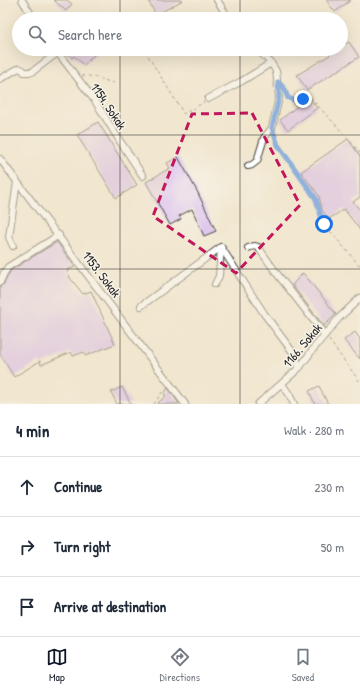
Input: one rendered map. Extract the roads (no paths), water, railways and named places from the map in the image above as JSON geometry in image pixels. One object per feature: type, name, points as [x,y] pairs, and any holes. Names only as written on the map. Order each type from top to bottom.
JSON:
[{"type":"street","points":[[22,0],[30,12]]},
{"type":"street","points":[[217,0],[225,12]]},
{"type":"street","points":[[0,79],[19,68],[24,72],[32,72],[50,56]]},
{"type":"street","name":"1154. Sokak","points":[[60,56],[95,101],[143,176]]},
{"type":"street","points":[[248,166],[258,161],[264,138],[272,128],[279,97],[276,71],[264,56]]},
{"type":"street","points":[[208,100],[271,63]]},
{"type":"street","name":"1153. Sokak","points":[[0,158],[185,404]]},
{"type":"street","points":[[13,246],[9,237],[17,182]]},
{"type":"street","points":[[0,282],[8,267],[59,235]]},
{"type":"street","points":[[248,248],[254,246],[258,247],[325,335]]},
{"type":"street","points":[[215,284],[219,276],[221,247]]},
{"type":"street","points":[[141,306],[221,247]]},
{"type":"street","points":[[221,247],[265,314],[292,351],[300,367]]},
{"type":"street","name":"1166. Sokak","points":[[258,404],[300,367],[339,318],[360,298]]},
{"type":"street","points":[[282,384],[294,404]]}]
